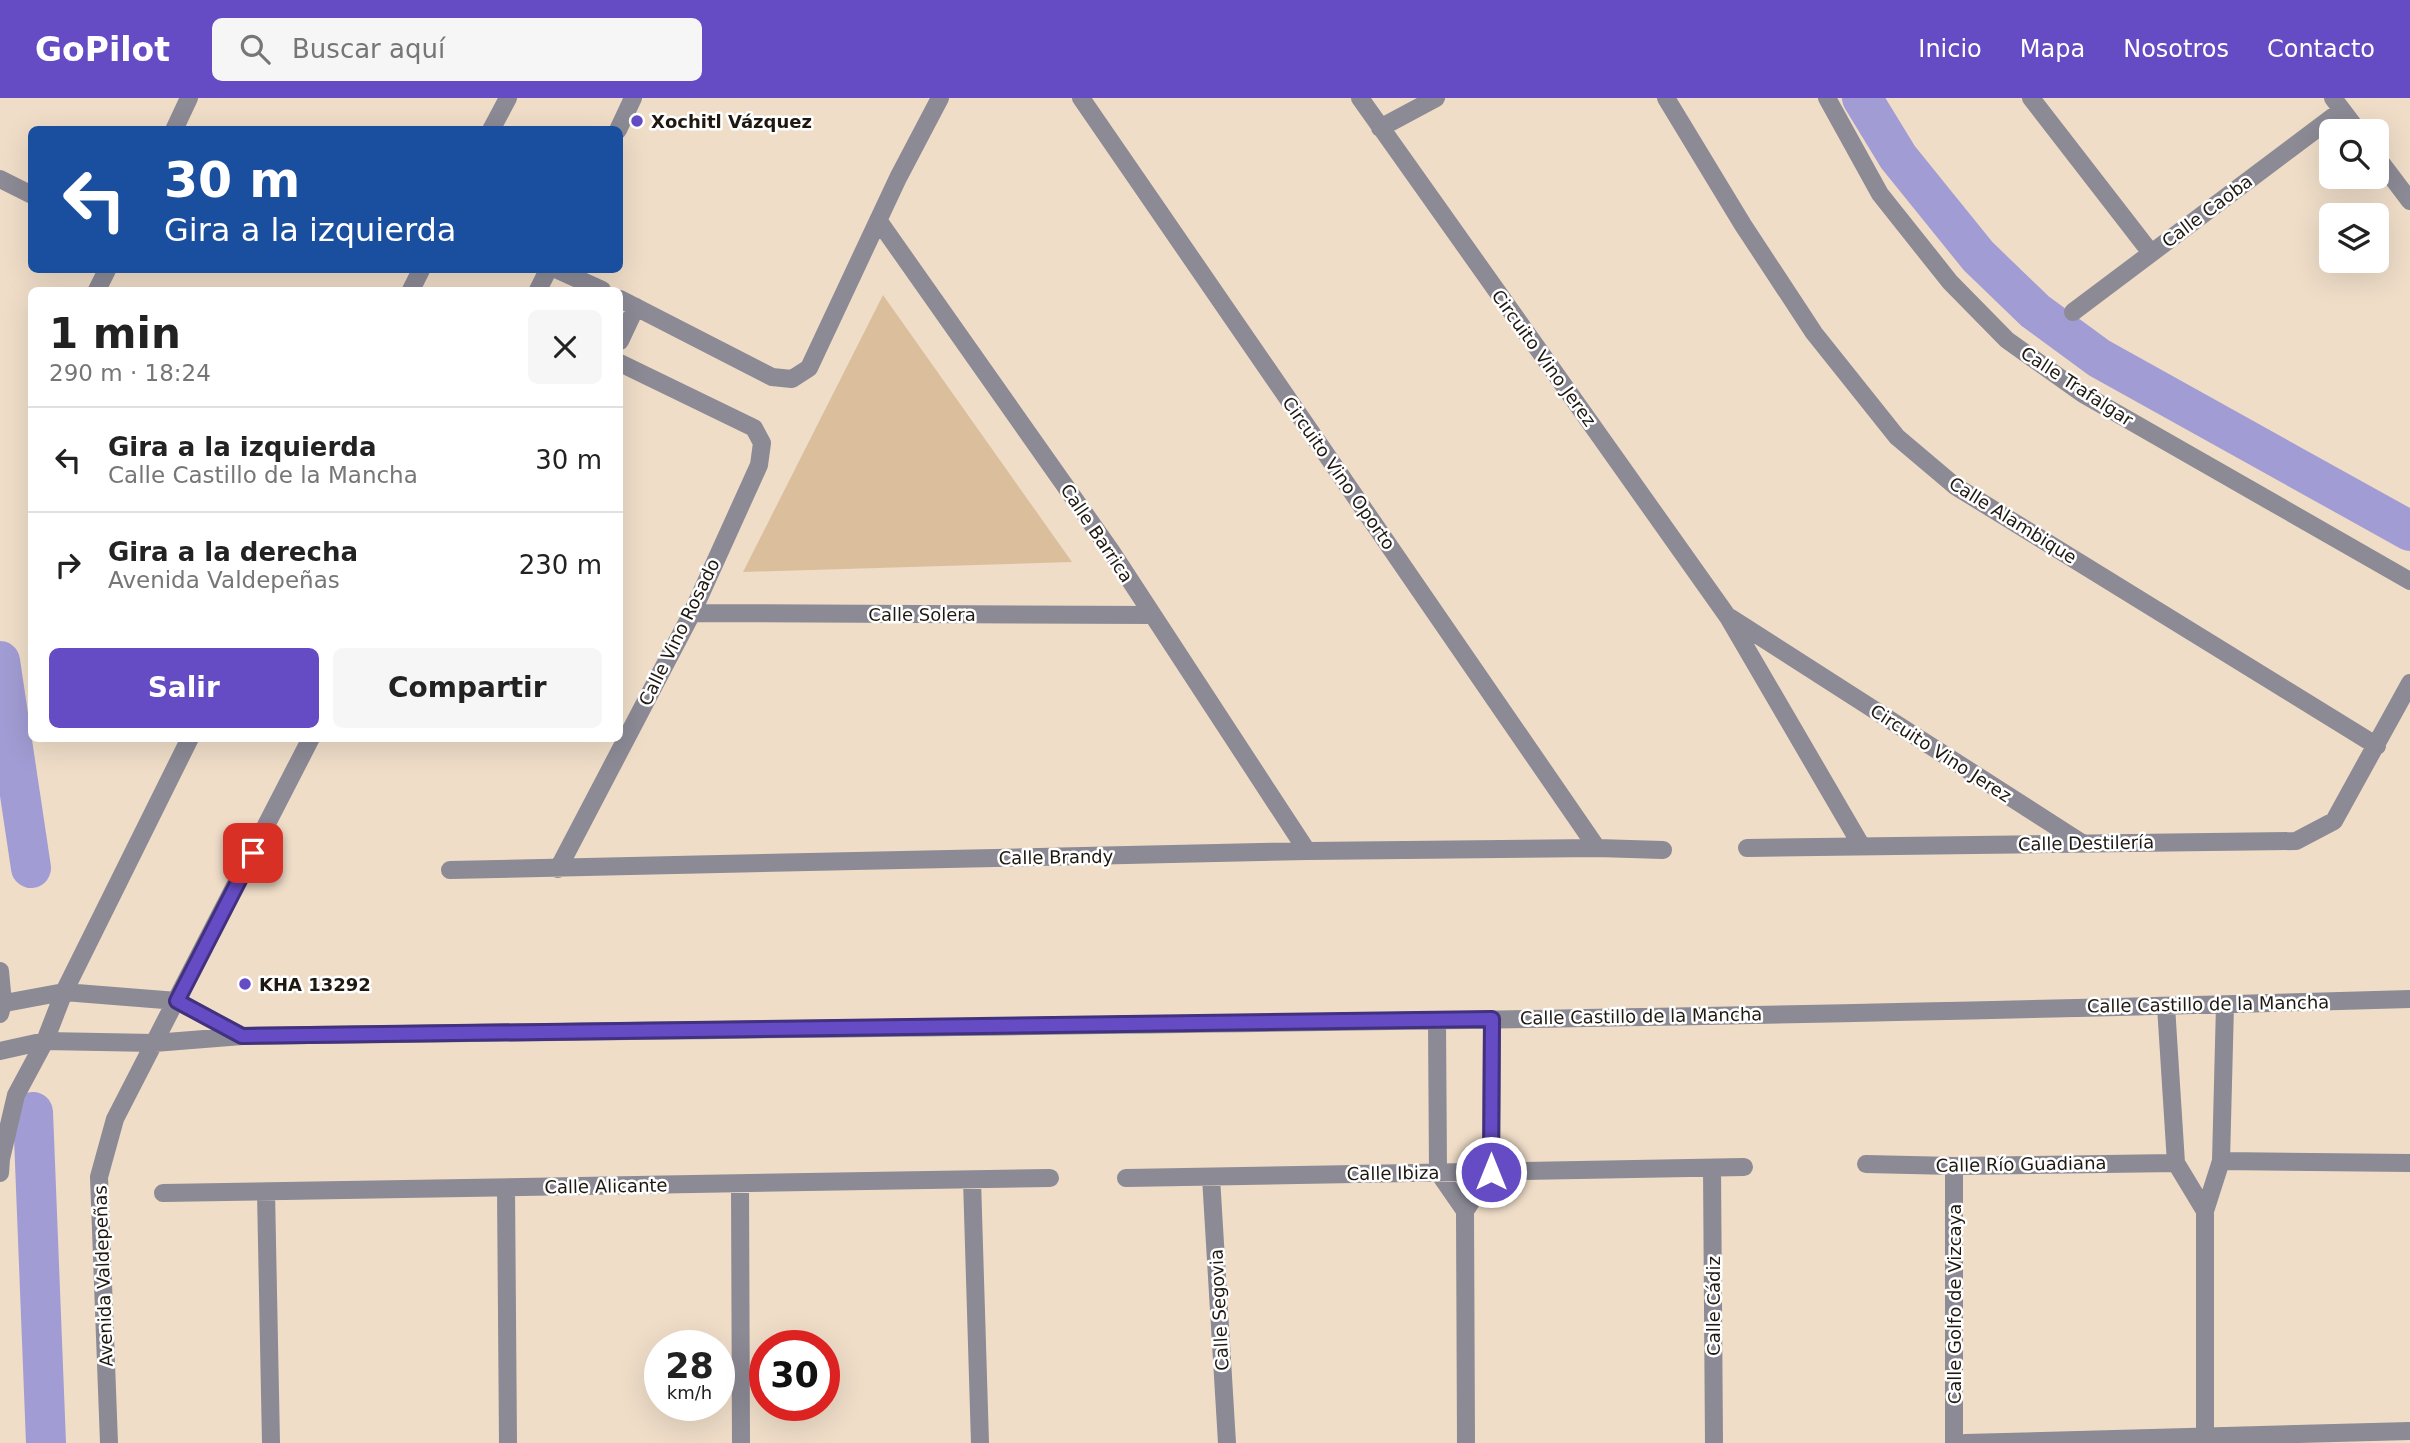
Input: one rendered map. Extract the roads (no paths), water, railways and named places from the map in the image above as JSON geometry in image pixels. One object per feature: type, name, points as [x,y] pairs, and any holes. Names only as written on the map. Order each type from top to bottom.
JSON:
[{"type":"street","points":[[176,126],[189,98]]},
{"type":"street","points":[[493,126],[508,98]]},
{"type":"street","points":[[620,126],[633,98]]},
{"type":"street","points":[[623,300],[772,377],[792,379],[809,368],[878,220],[940,98]]},
{"type":"street","name":"Circuito Vino Oporto","points":[[1081,98],[1597,848]]},
{"type":"street","name":"Circuito Vino Jerez","points":[[1360,98],[1728,617],[1861,845]]},
{"type":"street","points":[[1380,128],[1436,98]]},
{"type":"street","name":"Calle Alambique","points":[[1666,98],[1743,225],[1814,333],[1897,437],[1955,486],[2377,746]]},
{"type":"street","name":"Calle Trafalgar","points":[[1827,98],[1880,194],[1950,282],[2007,340],[2083,394],[2410,581]]},
{"type":"street","points":[[2031,98],[2151,253]]},
{"type":"street","points":[[2337,104],[2349,119]]},
{"type":"street","name":"Calle Caoba","points":[[2073,312],[2337,104]]},
{"type":"street","points":[[2389,173],[2410,201]]},
{"type":"street","points":[[0,179],[28,193]]},
{"type":"street","name":"Calle Barrica","points":[[878,220],[1111,551],[1307,852]]},
{"type":"street","points":[[564,273],[595,287]]},
{"type":"street","points":[[623,335],[636,307]]},
{"type":"street","name":"Calle Vino Rosado","points":[[558,869],[692,613],[760,465],[762,443],[754,428],[623,364]]},
{"type":"street","name":"Calle Solera","points":[[692,613],[1152,615]]},
{"type":"street","name":"Circuito Vino Jerez","points":[[1728,617],[2083,844]]},
{"type":"street","name":"Calle Destilería","points":[[1747,848],[2296,841],[2334,821],[2410,683]]},
{"type":"street","points":[[0,1173],[16,1095],[45,1041],[64,992],[188,742]]},
{"type":"street","name":"Avenida Valdepeñas","points":[[108,1443],[99,1177],[115,1119],[309,742]]},
{"type":"street","name":"Calle Brandy","points":[[450,870],[1307,852],[1597,848],[1663,850]]},
{"type":"street","points":[[0,971],[1,1007],[64,992],[177,1001]]},
{"type":"street","name":"Calle Castillo de la Mancha","points":[[0,1051],[45,1041],[155,1043],[242,1036],[1437,1020],[2410,999]]},
{"type":"street","name":"Calle Castillo de la Mancha","points":[[177,1001],[242,1036]]},
{"type":"street","points":[[2205,1437],[2205,1211],[2221,1161],[2225,1004]]},
{"type":"street","points":[[2166,1006],[2176,1163],[2205,1211]]},
{"type":"street","points":[[1466,1443],[1465,1211],[1491,1172],[1492,1019]]},
{"type":"street","points":[[1437,1020],[1438,1172],[1465,1211]]},
{"type":"street","points":[[2221,1161],[2410,1163]]},
{"type":"street","name":"Calle Río Guadiana","points":[[1866,1164],[1954,1166],[2176,1163]]},
{"type":"street","name":"Calle Golfo de Vizcaya","points":[[1954,1166],[1954,1443]]},
{"type":"street","name":"Calle Ibiza","points":[[1126,1178],[1744,1167]]},
{"type":"street","name":"Calle Cádiz","points":[[1712,1168],[1714,1443]]},
{"type":"street","name":"Calle Segovia","points":[[1211,1177],[1227,1443]]},
{"type":"street","name":"Calle Alicante","points":[[163,1193],[1050,1178]]},
{"type":"street","points":[[972,1180],[980,1443]]},
{"type":"street","points":[[740,1184],[741,1443]]},
{"type":"street","points":[[506,1188],[508,1443]]},
{"type":"street","points":[[266,1192],[271,1443]]},
{"type":"street","points":[[1965,1443],[2410,1431]]},
{"type":"waterway","points":[[1862,98],[1898,157],[1978,256],[2035,311],[2099,358],[2410,531]]},
{"type":"waterway","points":[[0,661],[31,868]]},
{"type":"waterway","points":[[33,1112],[46,1443]]},
{"type":"place","name":"Xochitl Vázquez","points":[[637,121]]},
{"type":"place","name":"KHA 13292","points":[[245,984]]}]
